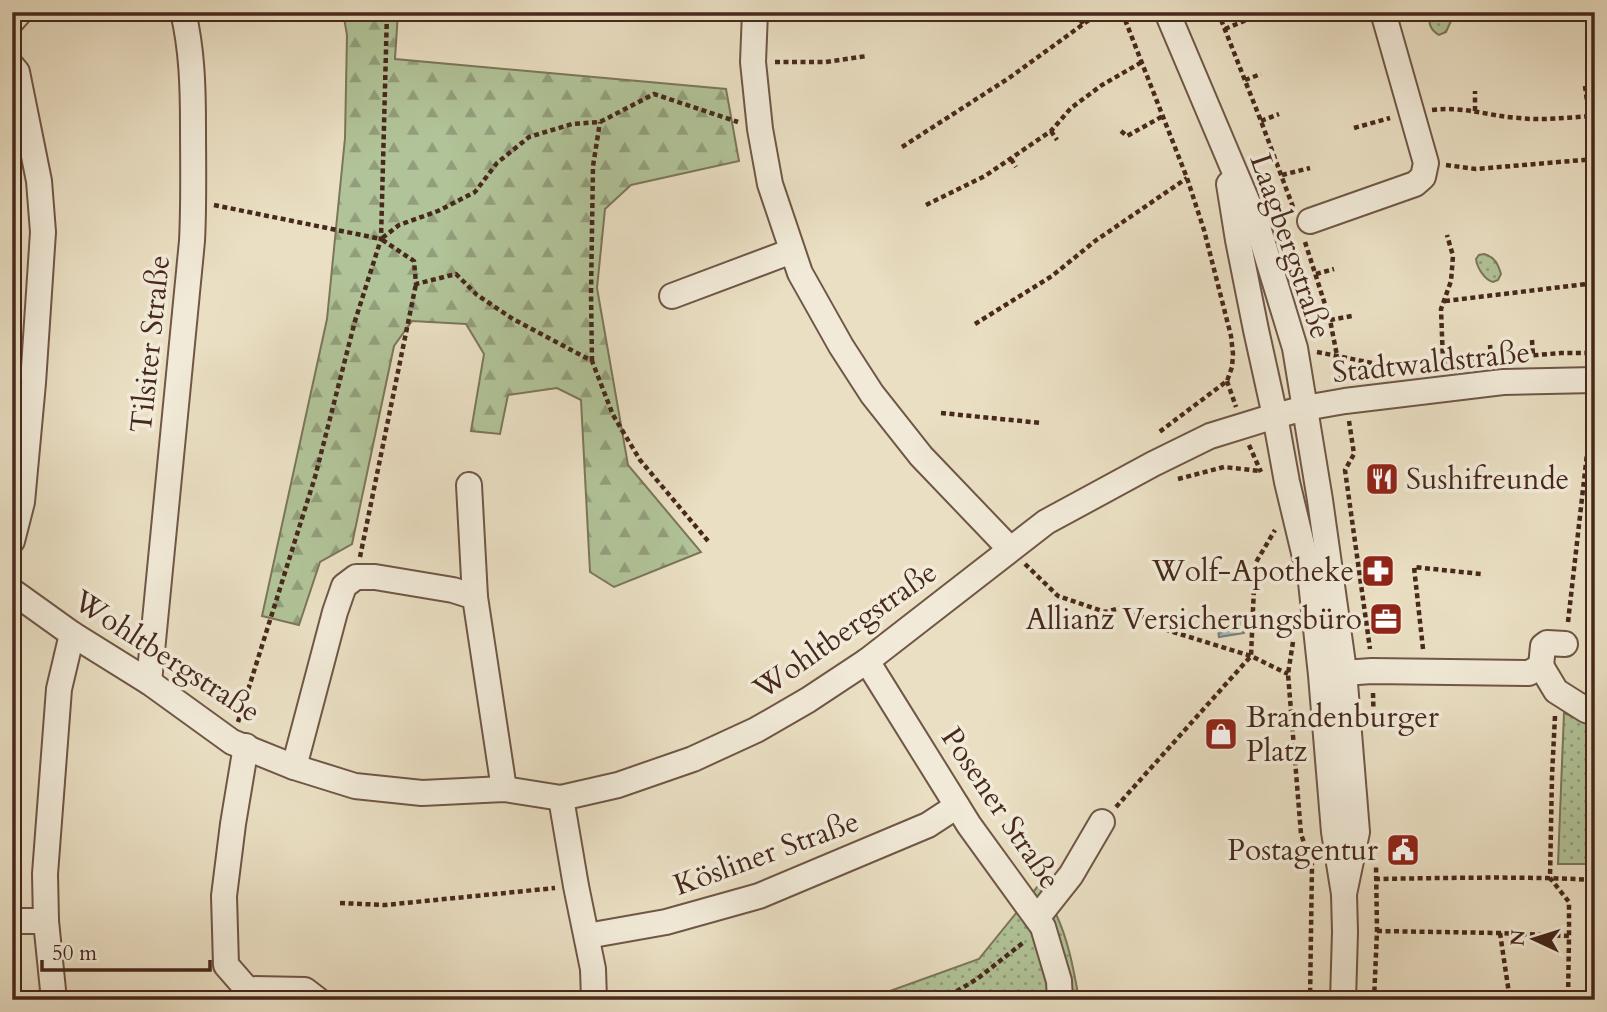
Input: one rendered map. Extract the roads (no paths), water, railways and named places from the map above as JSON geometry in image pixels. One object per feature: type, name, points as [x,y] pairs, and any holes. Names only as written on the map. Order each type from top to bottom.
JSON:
[{"type":"street","points":[[12,22],[20,12]]},
{"type":"street","name":"Tilsiter Straße","points":[[149,682],[192,241],[193,88],[188,30],[183,12]]},
{"type":"street","points":[[755,12],[753,62],[760,129],[770,184],[800,273],[872,394],[921,456],[1010,549]]},
{"type":"street","name":"Laagbergstraße","points":[[1167,12],[1258,228],[1293,335],[1305,408]]},
{"type":"street","points":[[1303,223],[1415,184],[1423,177],[1426,163],[1383,12]]},
{"type":"street","points":[[12,66],[17,72],[39,181],[43,232],[22,502],[12,541]]},
{"type":"street","name":"Laagbergstraße","points":[[1223,145],[1238,240],[1275,416]]},
{"type":"street","points":[[672,296],[792,251]]},
{"type":"street","name":"Stadtwaldstraße","points":[[1275,416],[1345,401],[1503,382],[1595,380]]},
{"type":"street","points":[[1305,408],[1320,500],[1332,673]]},
{"type":"street","points":[[1275,416],[1287,482],[1332,673],[1357,832],[1344,894],[1343,1000]]},
{"type":"street","name":"Wohltbergstraße","points":[[12,591],[72,634],[149,682],[239,744],[294,767],[355,786],[422,793],[504,789],[561,798],[618,785],[693,760],[766,724],[867,661],[1046,522],[1210,436],[1275,416]]},
{"type":"street","points":[[469,485],[475,597],[504,789]]},
{"type":"street","points":[[294,767],[344,586],[356,577],[375,577],[453,590],[475,597]]},
{"type":"street","points":[[54,1000],[46,921],[45,874],[59,689],[72,634]]},
{"type":"street","points":[[1565,644],[1547,643],[1543,646],[1541,666],[1556,691],[1595,713]]},
{"type":"street","name":"Posener Straße","points":[[867,661],[969,825],[1040,922],[1059,981],[1060,1000]]},
{"type":"street","points":[[1332,673],[1529,673],[1541,666]]},
{"type":"street","points":[[239,744],[224,896],[226,965],[247,989],[304,990],[318,1000]]},
{"type":"street","points":[[561,798],[593,970],[594,1000]]},
{"type":"street","name":"Kösliner Straße","points":[[587,936],[666,922],[759,895],[928,825],[957,806]]},
{"type":"street","points":[[1040,922],[1102,822]]},
{"type":"street","points":[[12,921],[46,921]]},
{"type":"water","points":[[1241,617],[1244,633],[1219,637],[1217,621]]},
{"type":"place","name":"Sushifreunde","points":[[1382,479]]},
{"type":"place","name":"Wolf-Apotheke","points":[[1378,571]]},
{"type":"place","name":"Allianz Versicherungsbüro","points":[[1386,619]]},
{"type":"place","name":"Brandenburger Platz","points":[[1221,734]]},
{"type":"place","name":"Postagentur","points":[[1403,850]]}]
